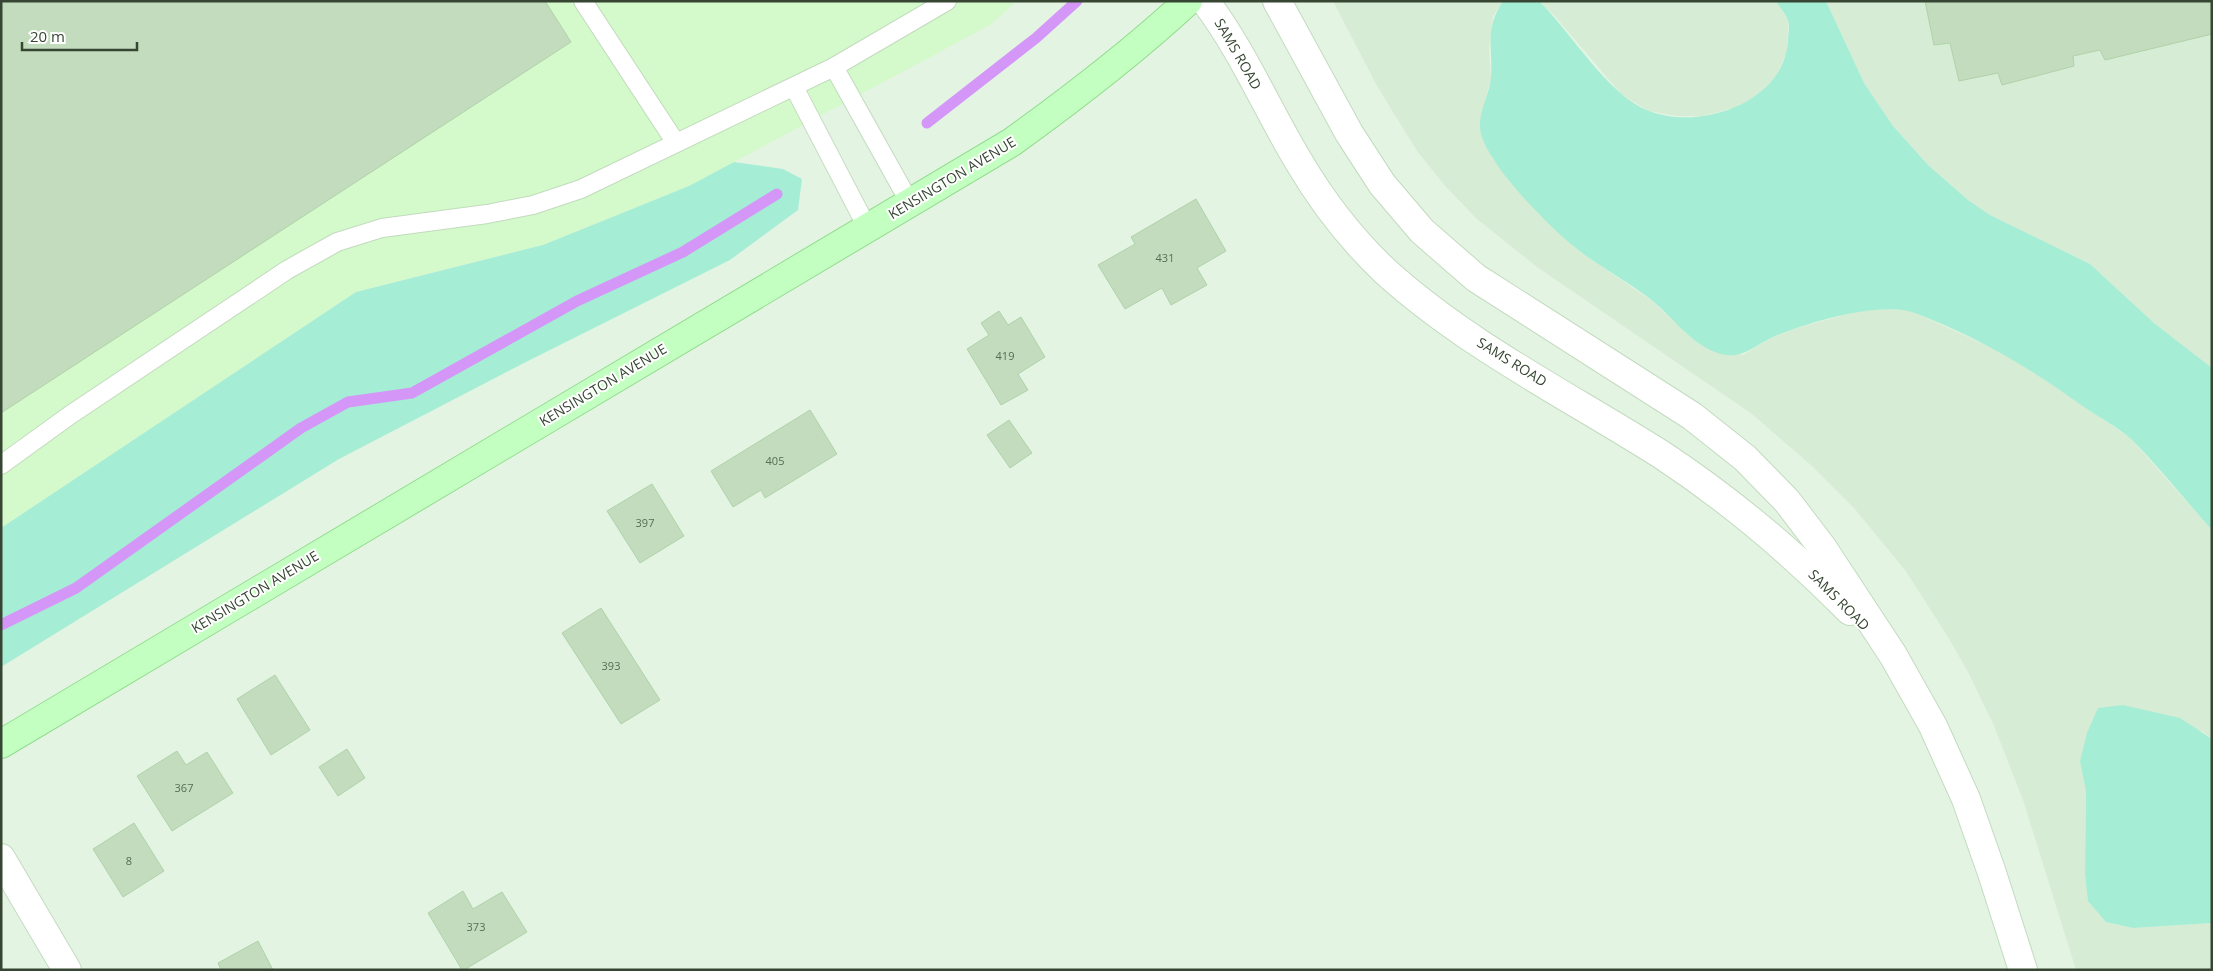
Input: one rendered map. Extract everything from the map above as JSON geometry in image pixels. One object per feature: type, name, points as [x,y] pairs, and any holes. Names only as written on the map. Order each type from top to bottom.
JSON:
[{"type":"main road","name":"KENSINGTON AVENUE","points":[[1,744],[1012,142],[1087,88],[1154,33],[1188,1]]},
{"type":"street","name":"SAMS ROAD","points":[[1205,1],[1232,38],[1299,163],[1339,220],[1385,271],[1444,320],[1663,456],[1716,494],[1804,565],[1893,655]]},
{"type":"street","name":"SAMS ROAD","points":[[1277,1],[1349,133],[1382,184],[1422,231],[1476,278],[1692,416],[1744,458],[1787,501],[1822,548],[1893,655],[1933,726],[1966,799],[2023,970]]},
{"type":"street","points":[[1,858],[68,970]]},
{"type":"lane","points":[[583,1],[676,143]]},
{"type":"lane","points":[[1,465],[70,415],[286,270],[337,242],[382,228],[487,214],[533,205],[581,189],[834,67],[947,1]]},
{"type":"lane","points":[[834,67],[910,203]]},
{"type":"lane","points":[[794,87],[868,229]]},
{"type":"shaded area","points":[[1,1],[1017,1],[990,25],[689,186],[543,245],[356,292],[1,528]]},
{"type":"shaded area","points":[[1333,1],[1503,1],[1493,16],[1489,49],[1491,78],[1485,101],[1491,157],[1533,207],[1575,248],[1652,301],[1692,338],[1743,355],[1771,338],[1797,328],[1856,312],[1884,309],[1911,311],[2001,352],[2056,386],[2130,438],[2212,530],[2212,739],[2202,731],[2080,761],[2086,792],[2085,875],[2088,900],[2106,922],[2133,928],[2212,923],[2212,970],[2076,970],[2023,800],[1994,726],[1968,672],[1905,570],[1854,508],[1812,466],[1752,414],[1537,267],[1477,219],[1446,187],[1417,151],[1377,86]]},
{"type":"shaded area","points":[[1503,1],[1539,1],[1604,78],[1619,92],[1649,111],[1670,116],[1692,117],[1715,114],[1737,106],[1756,95],[1772,80],[1783,62],[1789,28],[1787,18],[1776,1],[1826,1],[1864,83],[1893,126],[1928,165],[1968,200],[1990,215],[2090,264],[2154,323],[2212,368],[2212,530],[2153,462],[2121,431],[2003,354],[1960,332],[1915,313],[1883,309],[1843,315],[1787,331],[1745,352],[1732,355],[1715,352],[1697,342],[1650,299],[1586,256],[1565,239],[1535,210],[1492,158],[1484,142],[1480,121],[1491,77],[1491,30],[1497,11]]},
{"type":"shaded area","points":[[1539,1],[1776,1],[1788,21],[1787,52],[1776,76],[1757,96],[1734,108],[1702,116],[1677,116],[1649,111],[1622,95],[1553,14]]},
{"type":"shaded area","points":[[1826,1],[2212,1],[2212,368],[2154,323],[2090,264],[1990,215],[1968,200],[1928,165],[1893,126],[1864,83]]},
{"type":"shaded area","points":[[734,162],[783,169],[802,179],[798,210],[730,260],[524,363],[339,459],[1,667],[1,528],[356,292],[543,245],[689,186]]},
{"type":"shaded area","points":[[2123,705],[2180,718],[2212,739],[2212,923],[2133,928],[2106,922],[2088,901],[2085,875],[2086,792],[2080,761],[2087,733],[2098,708]]},
{"type":"building","points":[[1,1],[545,1],[571,42],[1,413]]},
{"type":"building","points":[[1925,1],[2212,1],[2212,34],[2105,60],[2100,50],[2073,56],[2074,66],[2002,85],[1998,73],[1959,81],[1950,43],[1934,45]]},
{"type":"building","points":[[1196,199],[1226,251],[1197,268],[1207,285],[1171,305],[1162,288],[1125,309],[1098,265],[1135,244],[1131,237]]},
{"type":"building","points":[[999,311],[1008,325],[1021,317],[1045,357],[1018,374],[1028,390],[1001,405],[967,349],[989,335],[981,323]]},
{"type":"building","points":[[810,410],[837,454],[765,498],[761,490],[733,507],[711,471]]},
{"type":"building","points":[[1009,420],[1032,453],[1010,468],[987,435]]},
{"type":"building","points":[[652,484],[684,536],[640,563],[607,511]]},
{"type":"building","points":[[601,608],[660,700],[621,724],[562,633]]},
{"type":"building","points":[[275,675],[310,730],[271,755],[237,699]]},
{"type":"building","points":[[347,749],[365,778],[338,796],[319,767]]},
{"type":"building","points":[[177,751],[186,765],[207,752],[233,793],[172,831],[137,776]]},
{"type":"building","points":[[134,823],[164,871],[123,897],[93,849]]},
{"type":"building","points":[[463,891],[473,909],[502,892],[527,932],[462,970],[428,913]]},
{"type":"building","points":[[258,941],[273,970],[221,970],[218,963]]},
{"type":"waterway","points":[[927,123],[1036,38],[1077,1]]},
{"type":"waterway","points":[[1,625],[76,588],[301,428],[348,402],[412,393],[577,301],[683,252],[777,194]]}]
